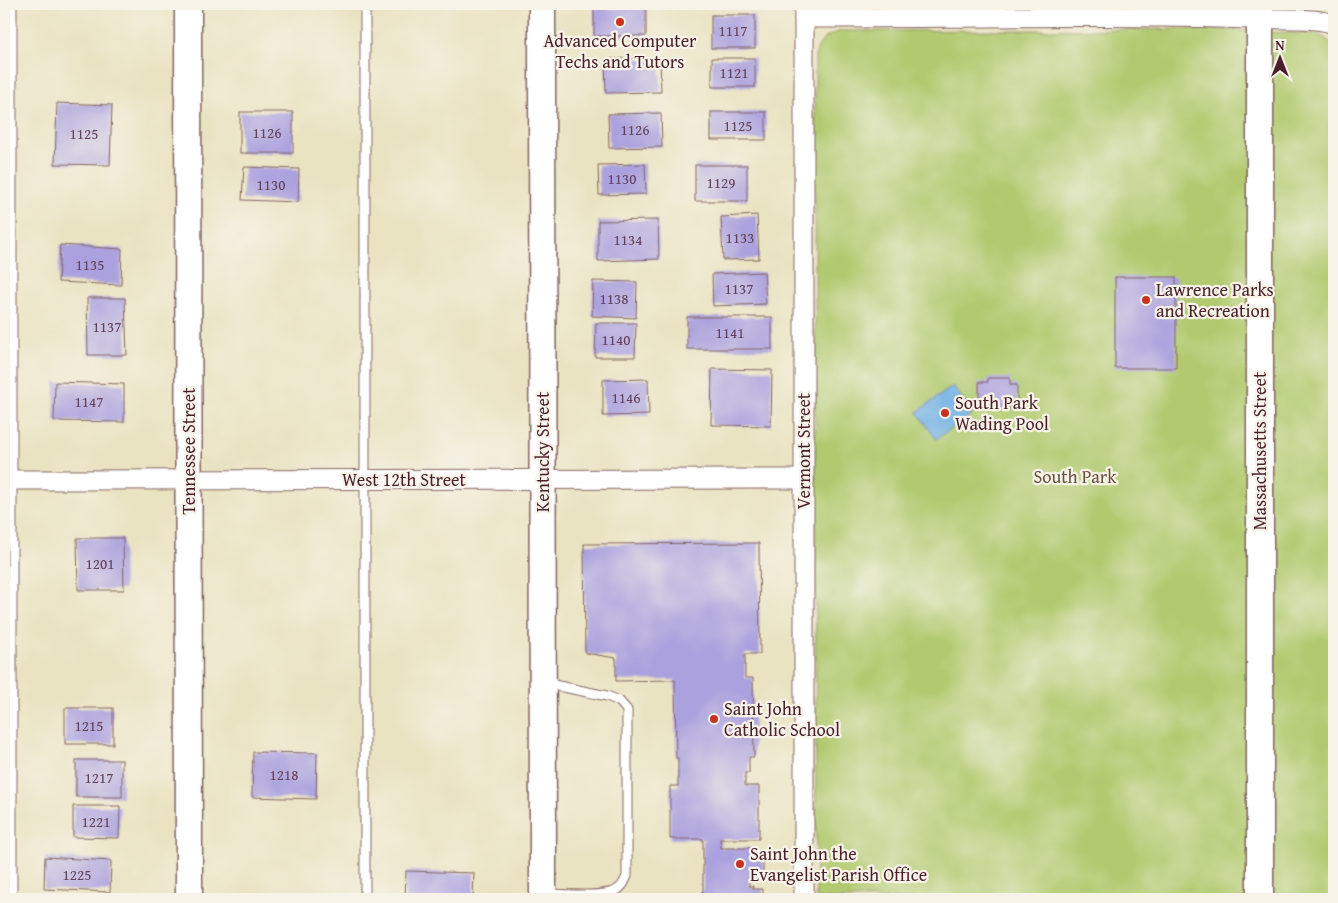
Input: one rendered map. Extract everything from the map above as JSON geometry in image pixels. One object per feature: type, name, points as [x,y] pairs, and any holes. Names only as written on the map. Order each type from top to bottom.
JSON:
[{"type":"main road","name":"Tennessee Street","points":[[188,4],[189,899]]},
{"type":"main road","name":"Kentucky Street","points":[[542,4],[543,897]]},
{"type":"main road","name":"Massachusetts Street","points":[[1260,11],[1260,899]]},
{"type":"street","points":[[804,11],[864,14],[905,11],[1260,11],[1333,22]]},
{"type":"street","name":"Vermont Street","points":[[804,11],[804,899]]},
{"type":"street","name":"West 12th Street","points":[[8,480],[804,479]]},
{"type":"lane","points":[[12,4],[8,480],[12,899]]},
{"type":"lane","points":[[365,4],[365,899]]},
{"type":"lane","points":[[543,683],[607,696],[619,701],[627,710],[627,876],[624,884],[616,891],[605,894],[543,897]]},
{"type":"green space","points":[[821,4],[1035,4],[1021,8],[830,7]]},
{"type":"green space","name":"South Park","points":[[1207,29],[1315,34],[1334,45],[1334,899],[816,899],[815,57],[818,47],[827,37],[840,31]]},
{"type":"water","name":"South Park Wading Pool","points":[[953,386],[973,414],[936,439],[917,412]]},
{"type":"building","name":"Advanced Computer Techs and Tutors","points":[[646,8],[646,36],[594,36],[594,9]]},
{"type":"building","points":[[711,15],[755,15],[755,48],[711,48]]},
{"type":"building","points":[[660,58],[661,92],[606,93],[605,59]]},
{"type":"building","points":[[712,58],[755,58],[755,87],[712,87]]},
{"type":"building","points":[[57,103],[112,105],[110,165],[55,164]]},
{"type":"building","points":[[240,112],[293,112],[293,153],[240,153]]},
{"type":"building","points":[[711,112],[766,112],[766,140],[711,140]]},
{"type":"building","points":[[661,113],[662,147],[609,148],[608,114]]},
{"type":"building","points":[[645,164],[646,194],[599,195],[598,165]]},
{"type":"building","points":[[695,165],[747,165],[747,201],[695,201]]},
{"type":"building","points":[[244,167],[299,169],[298,202],[242,200]]},
{"type":"building","points":[[757,215],[759,259],[723,260],[721,217]]},
{"type":"building","points":[[658,220],[659,259],[598,261],[598,221]]},
{"type":"building","points":[[60,245],[122,249],[121,285],[58,282]]},
{"type":"building","points":[[764,272],[766,304],[713,306],[712,274]]},
{"type":"building","name":"Lawrence Parks and Recreation","points":[[1115,277],[1176,277],[1176,368],[1115,368]]},
{"type":"building","points":[[593,281],[637,282],[636,318],[592,316]]},
{"type":"building","points":[[87,298],[125,298],[127,355],[88,355]]},
{"type":"building","points":[[687,317],[772,317],[772,349],[687,349]]},
{"type":"building","points":[[596,323],[636,323],[635,357],[595,357]]},
{"type":"building","points":[[712,369],[772,370],[771,426],[711,425]]},
{"type":"building","points":[[988,378],[1010,378],[1010,385],[1017,385],[1017,403],[1010,403],[1010,410],[988,410],[988,406],[979,406],[979,382],[988,382]]},
{"type":"building","points":[[648,379],[649,415],[603,416],[603,380]]},
{"type":"building","points":[[55,382],[124,384],[124,422],[54,421]]},
{"type":"building","points":[[77,538],[123,538],[124,590],[78,590]]},
{"type":"building","name":"Saint John Catholic School","points":[[759,543],[760,654],[745,654],[745,678],[753,678],[754,757],[749,757],[749,773],[745,773],[745,786],[759,786],[759,839],[720,839],[721,848],[755,848],[755,854],[763,854],[763,875],[755,875],[755,880],[749,880],[749,886],[753,886],[753,889],[763,889],[763,899],[701,899],[701,892],[703,892],[703,839],[670,839],[670,786],[678,786],[675,680],[616,681],[616,658],[585,653],[584,544]]},
{"type":"building","points":[[65,708],[113,708],[113,744],[65,744]]},
{"type":"building","points":[[253,752],[317,753],[316,799],[252,797]]},
{"type":"building","points":[[76,760],[122,760],[122,797],[76,797]]},
{"type":"building","points":[[73,806],[120,806],[119,838],[73,837]]},
{"type":"building","points":[[45,857],[111,861],[110,892],[44,889]]},
{"type":"building","points":[[406,871],[474,873],[473,899],[405,899]]},
{"type":"place","name":"Advanced Computer Techs and Tutors","points":[[620,22]]},
{"type":"place","name":"Lawrence Parks and Recreation","points":[[1146,300]]},
{"type":"place","name":"South Park Wading Pool","points":[[945,413]]},
{"type":"place","name":"Saint John Catholic School","points":[[714,719]]},
{"type":"place","name":"Saint John the Evangelist Parish Office","points":[[740,864]]}]
